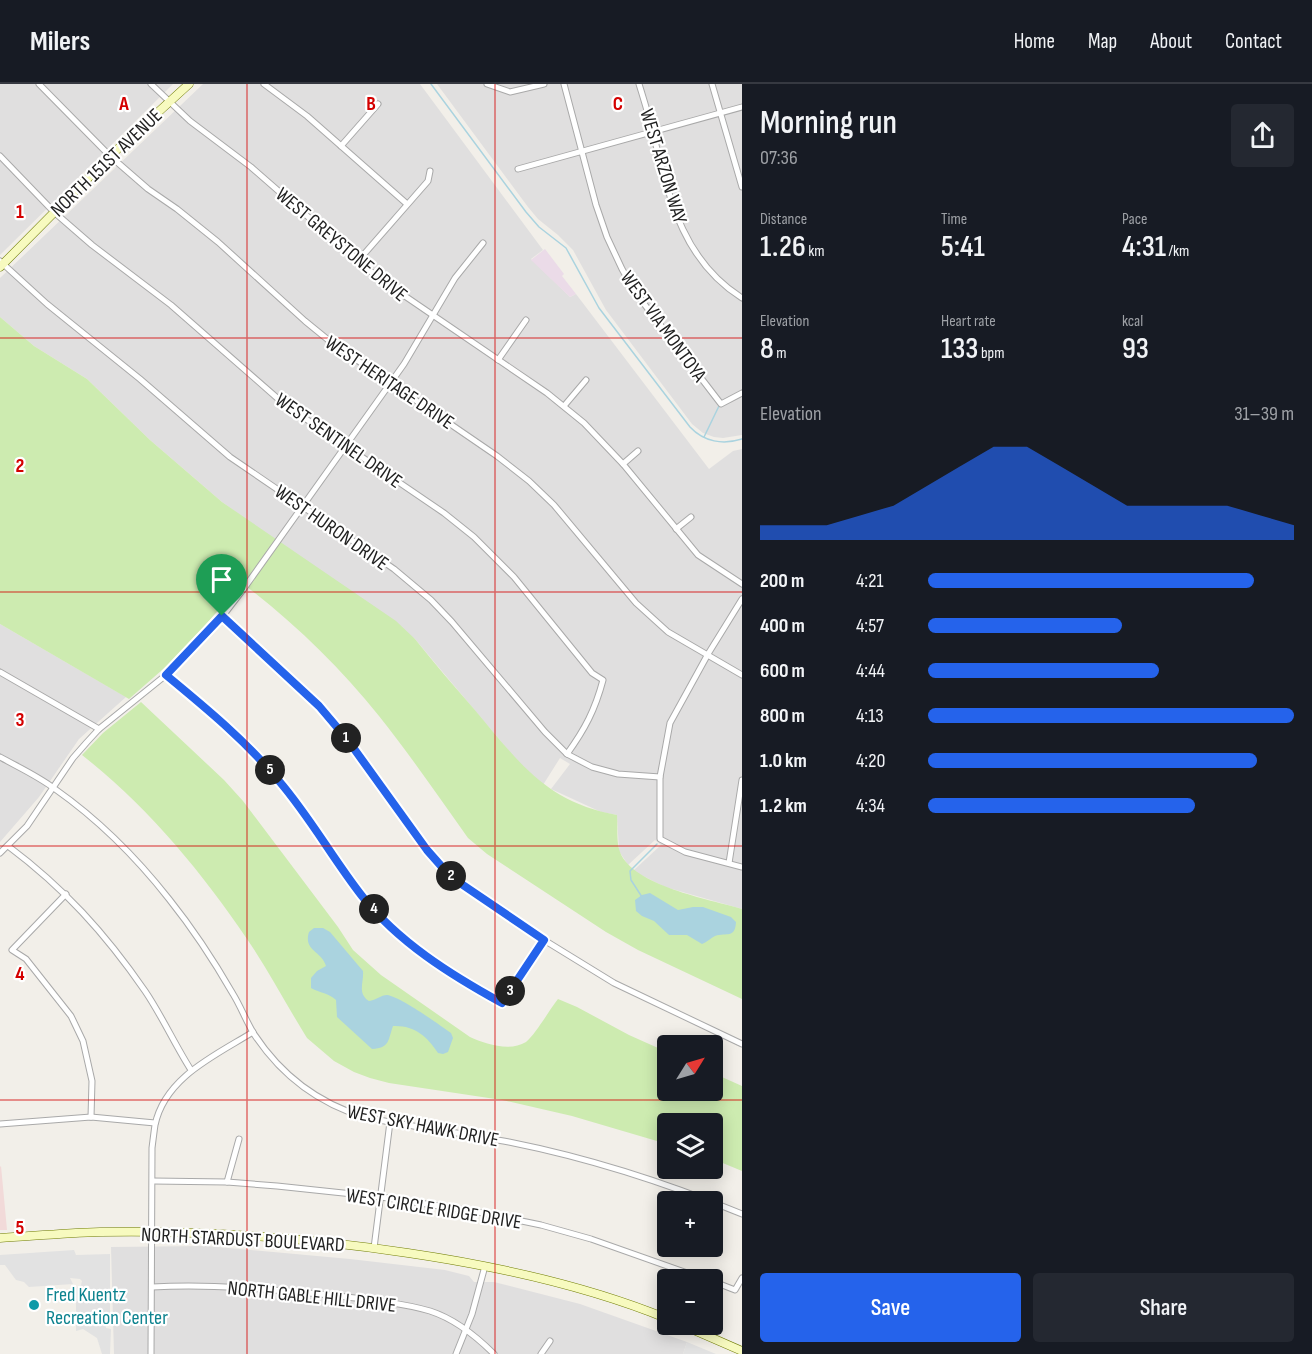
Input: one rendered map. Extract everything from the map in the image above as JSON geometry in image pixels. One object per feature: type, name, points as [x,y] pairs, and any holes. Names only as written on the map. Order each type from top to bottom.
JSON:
[{"type":"street","name":"WEST HERITAGE DRIVE","points":[[39,84],[110,156],[148,189],[218,242],[332,343],[497,456],[529,481],[554,505],[636,603],[668,632],[742,675]]},
{"type":"street","name":"WEST GREYSTONE DRIVE","points":[[151,84],[190,121],[251,167],[377,277],[564,406],[584,423],[623,464],[698,555],[742,584]]},
{"type":"street","name":"NORTH 151ST AVENUE","points":[[1,264],[110,156],[189,84]]},
{"type":"street","points":[[487,84],[510,92],[544,84]]},
{"type":"street","name":"WEST VIA MONTOYA","points":[[564,84],[606,237],[635,292],[721,404],[742,393]]},
{"type":"street","name":"WEST ARZON WAY","points":[[639,84],[674,211],[690,244],[707,268],[727,289],[742,298]]},
{"type":"street","points":[[712,84],[742,186]]},
{"type":"street","points":[[269,85],[407,204]]},
{"type":"street","points":[[340,146],[378,104]]},
{"type":"street","points":[[518,169],[742,107]]},
{"type":"street","name":"WEST SENTINEL DRIVE","points":[[0,156],[54,212],[92,245],[171,306],[284,404],[444,513],[474,537],[514,577],[592,673],[603,680],[596,706],[586,727],[567,754]]},
{"type":"street","points":[[358,261],[428,181],[430,171]]},
{"type":"street","points":[[0,853],[27,826],[72,759],[99,729],[166,675],[222,616],[245,587],[391,383],[454,278],[483,243]]},
{"type":"street","name":"WEST HURON DRIVE","points":[[1,264],[230,457],[394,569],[431,600],[545,732],[567,754],[592,767],[618,774],[660,777]]},
{"type":"street","points":[[498,360],[526,320]]},
{"type":"street","points":[[564,406],[586,380]]},
{"type":"street","points":[[623,464],[638,451]]},
{"type":"street","points":[[676,529],[692,517]]},
{"type":"street","points":[[742,599],[670,723],[660,777],[660,839],[685,852],[742,867]]},
{"type":"street","points":[[222,616],[319,706],[347,739],[427,850],[457,881],[614,984],[742,1044]]},
{"type":"street","points":[[0,672],[99,729]]},
{"type":"street","points":[[166,675],[250,748],[280,782],[362,896],[392,929],[429,958],[502,1003],[544,940]]},
{"type":"street","name":"WEST SKY HAWK DRIVE","points":[[0,757],[54,788],[103,826],[136,860],[171,901],[210,956],[253,1032],[281,1069],[299,1085],[321,1099],[345,1111],[390,1122],[458,1132],[552,1152],[674,1187],[742,1214]]},
{"type":"street","points":[[729,863],[742,780]]},
{"type":"street","points":[[8,846],[66,894],[103,935],[146,992],[190,1070]]},
{"type":"street","points":[[66,894],[12,950],[26,959],[71,1016],[83,1041],[92,1081],[91,1117]]},
{"type":"street","points":[[151,1354],[152,1148],[155,1123],[174,1088],[190,1070],[253,1032]]},
{"type":"street","points":[[0,1124],[91,1117],[155,1123]]},
{"type":"street","points":[[374,1248],[390,1122]]},
{"type":"street","points":[[227,1182],[239,1139]]},
{"type":"street","name":"WEST CIRCLE RIDGE DRIVE","points":[[153,1181],[227,1182],[381,1197],[478,1212],[542,1225],[631,1252],[677,1269]]},
{"type":"street","name":"NORTH STARDUST BOULEVARD","points":[[0,1238],[93,1232],[290,1238],[374,1248],[485,1266],[565,1285],[657,1315]]},
{"type":"street","points":[[456,1354],[467,1330],[485,1266]]},
{"type":"street","points":[[723,1285],[735,1290],[742,1278]]},
{"type":"street","name":"NORTH GABLE HILL DRIVE","points":[[152,1287],[187,1285],[246,1288],[355,1298],[407,1306],[432,1312],[467,1330],[494,1354]]},
{"type":"street","points":[[706,1335],[742,1351]]},
{"type":"street","points":[[541,1354],[550,1341]]},
{"type":"shaded area","points":[[0,84],[173,84],[0,255]]},
{"type":"shaded area","points":[[203,84],[420,84],[543,250],[531,259],[570,297],[576,294],[709,469],[733,451],[742,449],[742,909],[665,887],[633,871],[661,845],[655,840],[628,865],[619,851],[617,815],[601,812],[551,789],[570,764],[560,758],[543,785],[519,763],[415,639],[222,502],[150,440],[87,379],[34,346],[0,317],[0,278]]},
{"type":"shaded area","points":[[437,84],[742,84],[742,435],[714,437],[703,433],[692,424],[606,310],[573,250],[528,207]]},
{"type":"shaded area","points":[[545,249],[576,294],[570,297],[531,260]]},
{"type":"shaded area","points":[[0,624],[126,697],[79,739],[39,797],[0,842]]},
{"type":"shaded area","points":[[1,1166],[7,1230],[0,1230]]},
{"type":"shaded area","points":[[206,1246],[445,1270],[469,1276],[474,1282],[494,1282],[580,1304],[657,1331],[657,1335],[667,1335],[687,1342],[683,1354],[114,1354],[111,1247]]},
{"type":"shaded area","points":[[74,1250],[76,1255],[110,1254],[110,1321],[106,1324],[106,1328],[111,1329],[110,1354],[102,1354],[97,1338],[83,1329],[76,1331],[76,1288],[81,1285],[80,1279],[70,1278],[73,1284],[29,1287],[24,1282],[16,1280],[5,1265],[0,1265],[0,1255]]},
{"type":"shaded area","points":[[687,1342],[699,1347],[716,1354],[683,1354]]},
{"type":"green space","points":[[0,317],[34,346],[87,379],[150,440],[222,502],[396,621],[415,639],[505,746],[535,777],[570,800],[592,809],[617,815],[620,852],[628,864],[640,874],[673,890],[742,909],[742,999],[638,950],[606,932],[487,854],[468,838],[379,716],[332,662],[279,613],[242,583],[170,663],[129,699],[0,624]]},
{"type":"green space","points":[[141,702],[224,780],[243,801],[353,950],[381,975],[470,1037],[498,1046],[520,1045],[534,1034],[558,999],[657,1048],[657,1101],[723,1101],[723,1077],[742,1086],[742,1171],[723,1163],[723,1113],[657,1113],[657,1141],[572,1116],[502,1100],[389,1083],[354,1072],[334,1061],[307,1038],[255,951],[192,864],[129,796],[82,755],[103,733]]},
{"type":"water","points":[[650,893],[678,910],[703,907],[731,917],[736,922],[734,931],[730,934],[715,936],[702,944],[687,935],[669,935],[654,921],[636,911],[635,900]]},
{"type":"water","points":[[314,928],[323,928],[330,932],[363,971],[362,991],[365,998],[369,1001],[387,995],[419,1011],[451,1033],[453,1038],[448,1052],[438,1053],[419,1033],[401,1026],[393,1026],[385,1045],[372,1049],[337,1017],[336,1000],[311,988],[311,978],[326,966],[309,943],[309,932]]},
{"type":"waterway","points":[[431,84],[526,212],[539,227],[566,248],[599,308],[690,427],[701,436],[714,441],[728,442],[742,439]]},
{"type":"waterway","points":[[704,437],[719,406]]},
{"type":"waterway","points":[[642,897],[631,880],[630,871],[657,844]]},
{"type":"place","name":"Fred Kuentz Recreation Center","points":[[34,1305]]},
{"type":"route","points":[[222,616],[319,706],[347,739],[427,850],[442,867],[457,881],[544,940],[502,1003],[429,958],[392,929],[362,896],[280,782],[250,748],[166,675],[222,616]]}]
